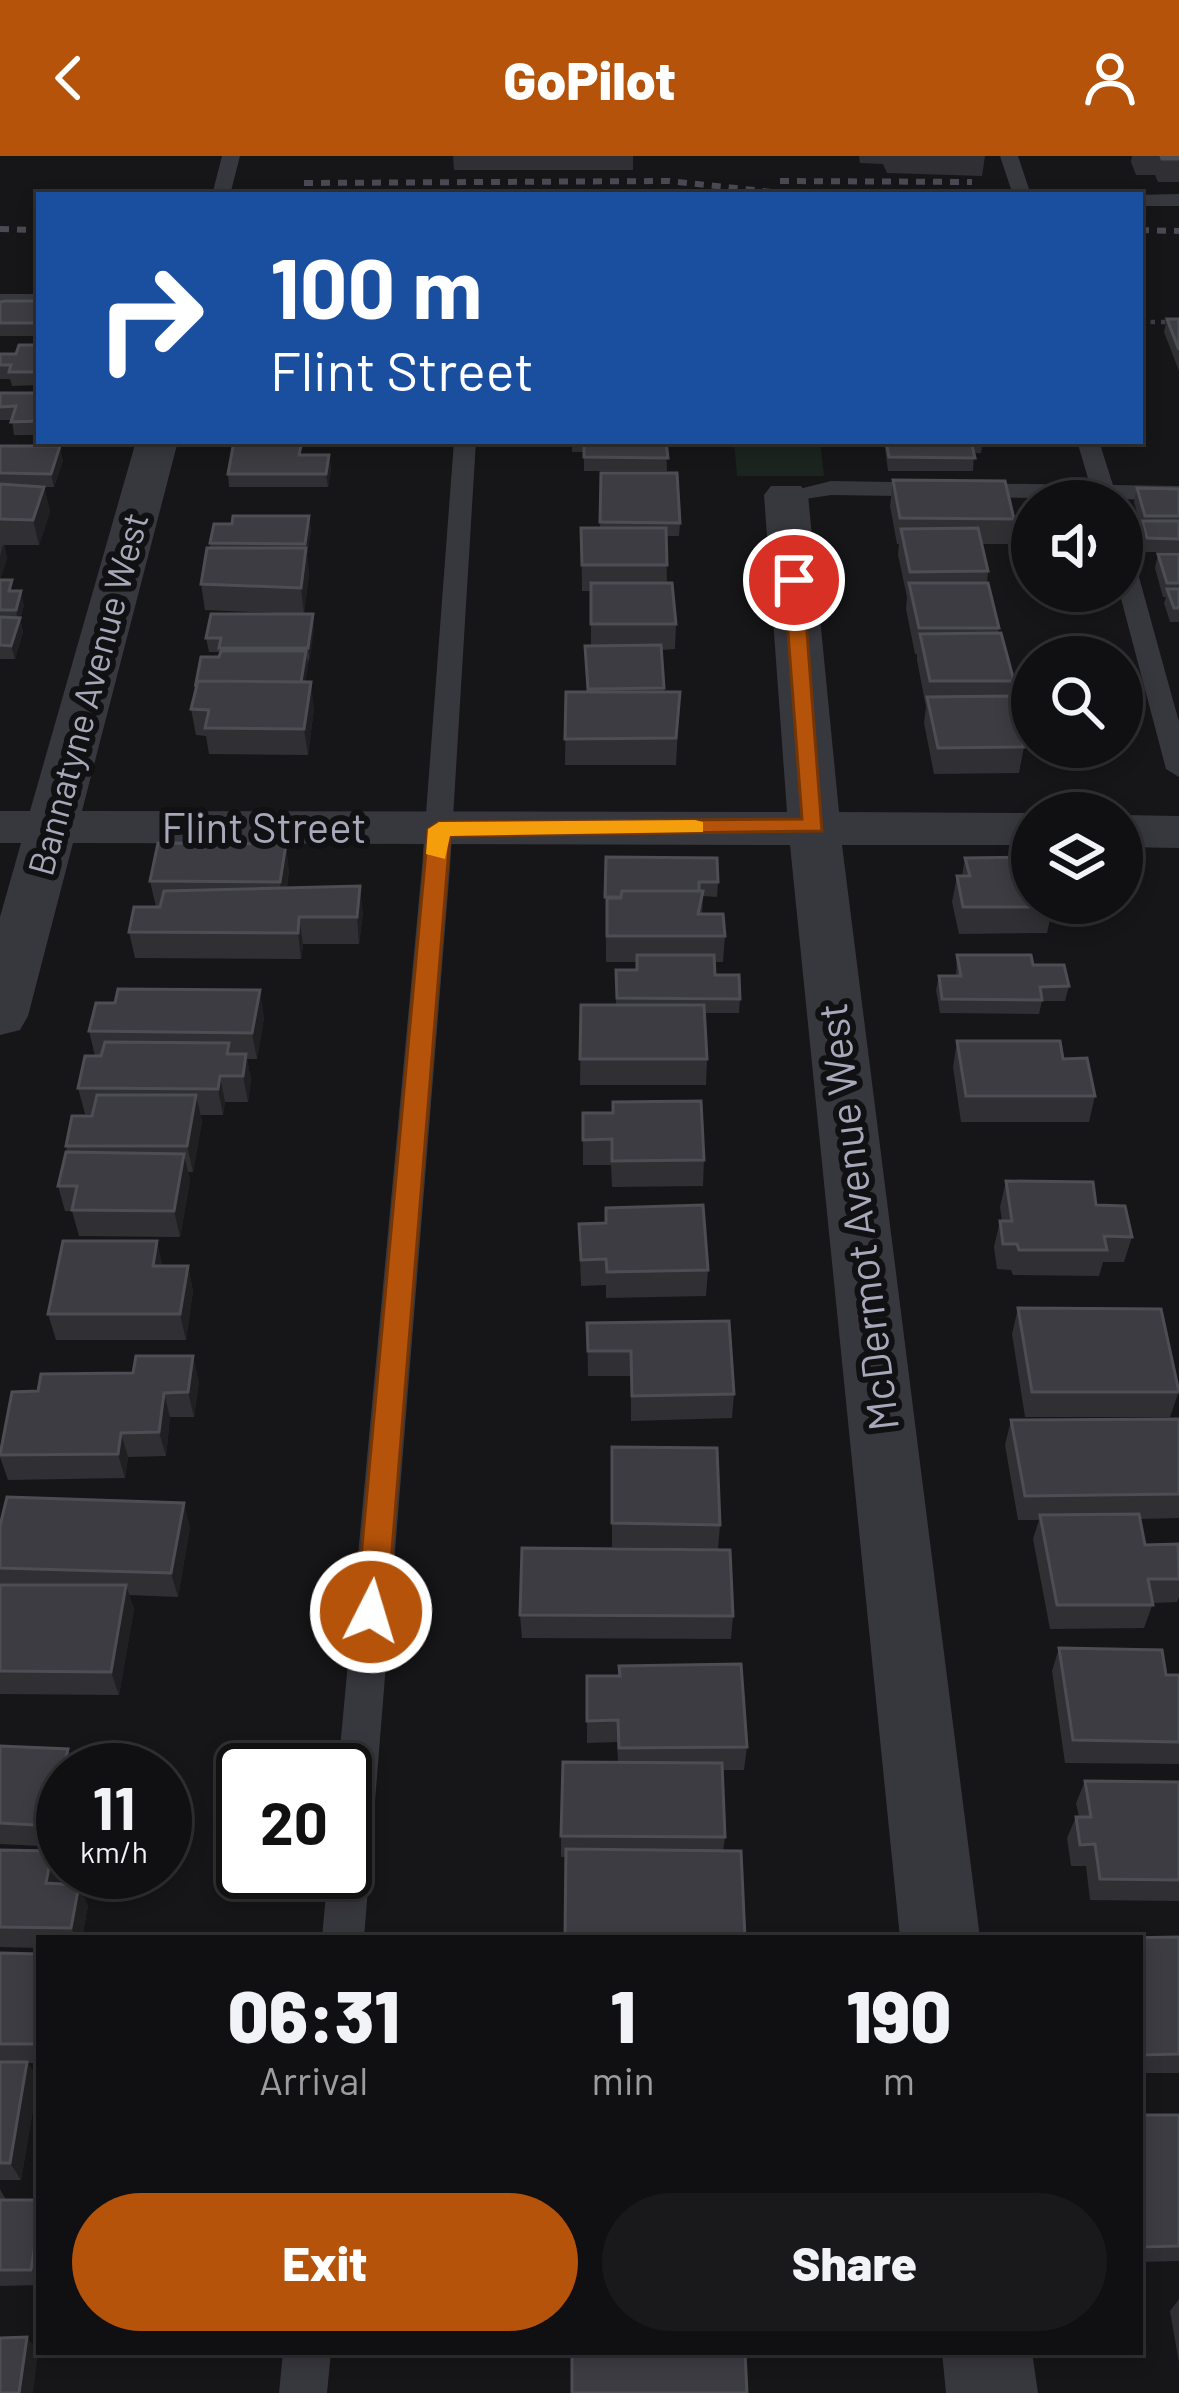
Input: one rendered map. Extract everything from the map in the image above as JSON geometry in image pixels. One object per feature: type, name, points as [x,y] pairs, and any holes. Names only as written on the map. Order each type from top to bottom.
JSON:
[{"type":"street","name":"Bannatyne Avenue West","points":[[0,1016],[156,444]]},
{"type":"street","name":"McDermot Avenue West","points":[[786,495],[814,826],[940,1935]]},
{"type":"street","name":"Flint Street","points":[[0,827],[1011,830]]},
{"type":"street","points":[[1143,831],[1179,832]]},
{"type":"street","points":[[987,2355],[992,2393]]},
{"type":"lane","points":[[222,192],[231,156]]},
{"type":"lane","points":[[1009,156],[1021,192]]},
{"type":"lane","points":[[1143,200],[1179,200]]},
{"type":"lane","points":[[0,300],[36,300]]},
{"type":"lane","points":[[343,1935],[439,829],[465,444]]},
{"type":"lane","points":[[1089,444],[1100,480]]},
{"type":"lane","points":[[786,495],[831,488],[1011,494]]},
{"type":"lane","points":[[1143,495],[1179,493]]},
{"type":"lane","points":[[1136,612],[1179,769]]},
{"type":"lane","points":[[303,2393],[307,2355]]},
{"type":"path","points":[[1143,322],[1179,322]]},
{"type":"shaded area","points":[[734,444],[820,444],[824,476],[737,476]]},
{"type":"building","points":[[36,301],[36,323],[0,323],[0,302]]},
{"type":"building","points":[[1167,319],[1179,319],[1179,350]]},
{"type":"building","points":[[19,345],[36,345],[36,372],[9,372],[11,365],[0,365],[0,354],[16,354]]},
{"type":"building","points":[[0,393],[36,393],[36,421],[11,422],[16,406],[0,407]]},
{"type":"building","points":[[233,444],[301,444],[299,455],[329,455],[326,474],[228,474]]},
{"type":"building","points":[[584,444],[666,444],[668,458],[584,457]]},
{"type":"building","points":[[887,444],[972,444],[975,458],[889,457]]},
{"type":"building","points":[[0,446],[60,446],[51,474],[0,473]]},
{"type":"building","points":[[601,473],[677,473],[680,523],[600,522]]},
{"type":"building","points":[[893,480],[1005,481],[1011,506],[1011,519],[900,518]]},
{"type":"building","points":[[0,484],[44,487],[33,520],[0,519]]},
{"type":"building","points":[[1143,488],[1179,489],[1179,516],[1145,516]]},
{"type":"building","points":[[233,516],[309,516],[305,544],[210,543],[214,524],[232,524]]},
{"type":"building","points":[[1143,521],[1179,521],[1179,539],[1147,538]]},
{"type":"building","points":[[581,528],[666,528],[667,565],[582,565]]},
{"type":"building","points":[[978,528],[988,571],[910,572],[901,529]]},
{"type":"building","points":[[207,548],[306,548],[301,588],[201,584]]},
{"type":"building","points":[[1158,554],[1179,554],[1179,583],[1167,583]]},
{"type":"building","points":[[0,580],[12,580],[9,591],[21,591],[16,610],[0,610]]},
{"type":"building","points":[[591,583],[672,583],[676,624],[591,624]]},
{"type":"building","points":[[909,583],[988,583],[999,628],[919,628]]},
{"type":"building","points":[[1167,589],[1179,589],[1179,608],[1174,608]]},
{"type":"building","points":[[211,614],[313,614],[308,648],[219,648],[221,638],[206,638]]},
{"type":"building","points":[[0,617],[20,618],[11,646],[0,645]]},
{"type":"building","points":[[1001,633],[1011,681],[930,681],[920,634]]},
{"type":"building","points":[[661,645],[664,688],[588,689],[585,646]]},
{"type":"building","points":[[221,651],[306,651],[301,682],[196,683],[201,657],[219,657]]},
{"type":"building","points":[[198,681],[311,682],[304,729],[205,728],[209,710],[191,709]]},
{"type":"building","points":[[566,692],[680,692],[676,738],[565,739]]},
{"type":"building","points":[[1011,696],[1011,747],[938,748],[927,697]]},
{"type":"building","points":[[158,843],[286,844],[280,882],[150,881]]},
{"type":"building","points":[[606,857],[717,858],[718,882],[699,882],[699,891],[622,891],[621,897],[605,897]]},
{"type":"building","points":[[1011,857],[1011,907],[963,907],[957,876],[970,876],[965,858]]},
{"type":"building","points":[[360,886],[357,917],[299,917],[298,933],[129,932],[134,907],[160,907],[164,891]]},
{"type":"building","points":[[622,891],[703,891],[698,914],[723,914],[725,936],[607,936],[607,898],[621,898]]},
{"type":"building","points":[[637,955],[714,955],[715,975],[739,975],[740,999],[617,998],[616,970],[637,970]]},
{"type":"building","points":[[957,955],[1031,955],[1033,965],[1064,965],[1069,986],[1040,987],[1042,1000],[942,999],[939,976],[961,976]]},
{"type":"building","points":[[118,989],[260,990],[252,1033],[89,1031],[96,1003],[115,1003]]},
{"type":"building","points":[[581,1005],[704,1005],[707,1059],[580,1059]]},
{"type":"building","points":[[957,1041],[1060,1041],[1063,1059],[1087,1058],[1095,1096],[966,1096]]},
{"type":"building","points":[[105,1042],[229,1043],[227,1054],[246,1054],[243,1076],[220,1076],[218,1089],[78,1088],[85,1056],[101,1056]]},
{"type":"building","points":[[97,1095],[196,1095],[187,1146],[66,1146],[72,1116],[92,1116]]},
{"type":"building","points":[[701,1101],[704,1160],[612,1161],[612,1139],[583,1140],[583,1113],[613,1113],[613,1102]]},
{"type":"building","points":[[66,1152],[184,1154],[174,1211],[72,1210],[77,1186],[58,1186]]},
{"type":"building","points":[[1006,1181],[1093,1182],[1096,1205],[1125,1206],[1132,1237],[1104,1236],[1107,1250],[1019,1250],[1017,1244],[1003,1244],[1000,1221],[1012,1221]]},
{"type":"building","points":[[703,1205],[708,1270],[607,1272],[606,1259],[581,1260],[579,1224],[606,1223],[606,1208]]},
{"type":"building","points":[[63,1241],[157,1241],[153,1266],[188,1266],[180,1314],[48,1314]]},
{"type":"building","points":[[1018,1308],[1161,1309],[1179,1392],[1032,1392]]},
{"type":"building","points":[[729,1321],[734,1394],[632,1396],[631,1351],[588,1351],[587,1323]]},
{"type":"building","points":[[136,1356],[193,1356],[188,1392],[164,1393],[159,1432],[121,1433],[118,1454],[0,1455],[12,1392],[38,1391],[41,1374],[133,1373]]},
{"type":"building","points":[[1179,1419],[1179,1494],[1025,1496],[1011,1420]]},
{"type":"building","points":[[612,1447],[717,1448],[720,1525],[612,1523]]},
{"type":"building","points":[[7,1497],[184,1503],[171,1573],[0,1568],[0,1526]]},
{"type":"building","points":[[1139,1514],[1145,1545],[1178,1544],[1179,1579],[1148,1579],[1153,1605],[1057,1605],[1040,1515]]},
{"type":"building","points":[[522,1548],[730,1550],[733,1616],[520,1615]]},
{"type":"building","points":[[0,1585],[126,1585],[111,1672],[0,1671]]},
{"type":"building","points":[[1059,1648],[1162,1650],[1166,1675],[1179,1675],[1179,1742],[1073,1740]]},
{"type":"building","points":[[741,1664],[747,1747],[619,1748],[618,1720],[587,1721],[587,1676],[620,1676],[619,1666]]},
{"type":"building","points":[[0,1746],[36,1748],[36,1825],[0,1823]]},
{"type":"building","points":[[563,1762],[722,1763],[725,1837],[561,1836]]},
{"type":"building","points":[[1085,1781],[1179,1782],[1179,1880],[1100,1879],[1095,1844],[1080,1845],[1076,1817],[1091,1817]]},
{"type":"building","points":[[566,1849],[741,1851],[745,1935],[565,1935]]},
{"type":"building","points":[[0,1850],[36,1851],[36,1899],[76,1899],[71,1928],[0,1927]]},
{"type":"building","points":[[1179,1937],[1179,2054],[1143,2055],[1143,1938]]},
{"type":"building","points":[[0,1953],[36,1954],[36,2044],[0,2044]]},
{"type":"building","points":[[0,2062],[27,2062],[10,2163],[0,2163]]},
{"type":"building","points":[[1143,2115],[1179,2115],[1179,2246],[1143,2247]]},
{"type":"building","points":[[0,2200],[36,2200],[31,2270],[0,2270]]},
{"type":"building","points":[[27,2337],[19,2393],[0,2393],[0,2338]]},
{"type":"building","points":[[572,2355],[745,2355],[747,2393],[572,2393]]},
{"type":"railway","points":[[304,183],[669,181],[773,192]]},
{"type":"railway","points":[[780,181],[972,182]]},
{"type":"railway","points":[[0,229],[36,230]]},
{"type":"railway","points":[[1143,230],[1179,231]]},
{"type":"slow traffic","points":[[437,854],[439,829],[695,827]]},
{"type":"route","points":[[371,1612],[439,829],[814,826],[794,580]]}]
